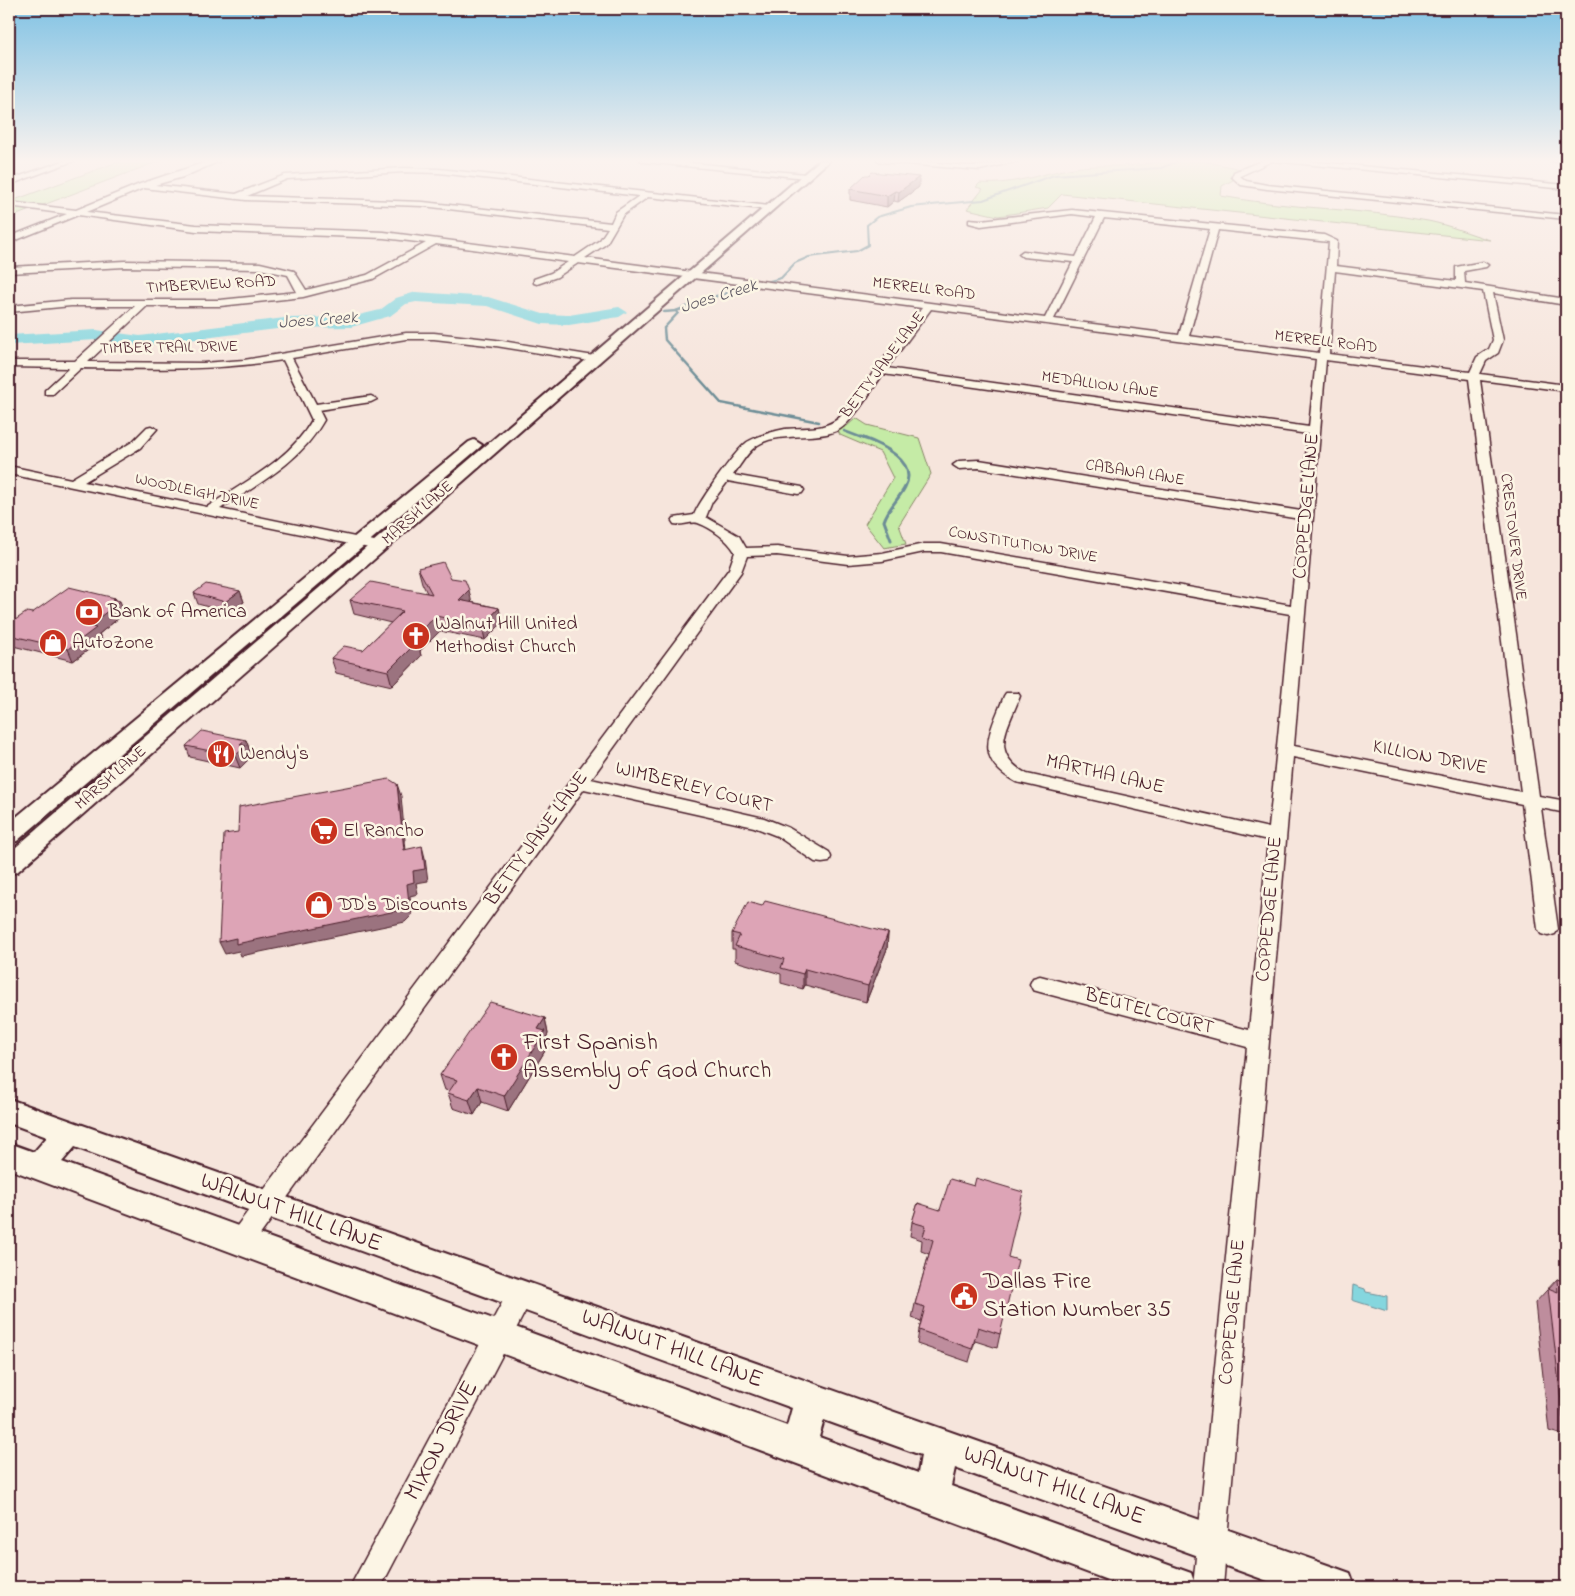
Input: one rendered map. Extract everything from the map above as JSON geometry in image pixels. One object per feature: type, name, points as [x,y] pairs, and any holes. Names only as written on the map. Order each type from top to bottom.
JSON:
[{"type":"main road","name":"MARSH LANE","points":[[685,275],[727,234]]},
{"type":"main road","name":"MARSH LANE","points":[[9,834],[479,441],[588,357],[736,234]]},
{"type":"main road","name":"MARSH LANE","points":[[9,866],[498,444],[588,357]]},
{"type":"main road","points":[[479,441],[498,444]]},
{"type":"main road","points":[[219,658],[243,664]]},
{"type":"main road","points":[[82,773],[106,781]]},
{"type":"main road","name":"WALNUT HILL LANE","points":[[9,1111],[1336,1587]]},
{"type":"main road","points":[[38,1167],[69,1133]]},
{"type":"main road","name":"WALNUT HILL LANE","points":[[9,1156],[1177,1587]]},
{"type":"main road","points":[[798,1448],[812,1399]]},
{"type":"main road","points":[[931,1496],[941,1446]]},
{"type":"street","points":[[9,240],[23,234]]},
{"type":"street","name":"MERRELL ROAD","points":[[370,234],[1566,388]]},
{"type":"street","points":[[537,281],[554,275],[603,242],[608,234]]},
{"type":"street","points":[[1048,321],[1091,234]]},
{"type":"street","points":[[1183,339],[1213,234]]},
{"type":"street","name":"COPPEDGE LANE","points":[[1208,1587],[1306,516],[1332,268],[1333,241],[1324,238],[1289,234]]},
{"type":"street","name":"TIMBERVIEW ROAD","points":[[9,310],[62,304],[220,303],[304,294],[326,290],[370,277],[434,242]]},
{"type":"street","points":[[1023,254],[1078,260]]},
{"type":"street","points":[[9,270],[125,264],[260,266],[291,273],[304,294]]},
{"type":"street","points":[[1461,284],[1459,269],[1483,265]]},
{"type":"street","points":[[1332,268],[1461,284],[1566,302]]},
{"type":"street","points":[[1474,376],[1481,358],[1494,351],[1498,340],[1487,289]]},
{"type":"street","points":[[50,392],[144,303]]},
{"type":"street","name":"BETTY JANE LANE","points":[[699,518],[706,501],[751,444],[784,432],[815,432],[834,427],[844,420],[929,305]]},
{"type":"street","name":"TIMBER TRAIL DRIVE","points":[[9,364],[203,366],[244,363],[406,336],[452,338],[588,357]]},
{"type":"street","points":[[209,511],[297,451],[313,432],[318,420],[286,356]]},
{"type":"street","name":"MEDALLION LANE","points":[[882,371],[1314,432]]},
{"type":"street","name":"CRESTOVER DRIVE","points":[[1474,376],[1529,799],[1548,929]]},
{"type":"street","points":[[312,408],[371,399]]},
{"type":"street","points":[[73,483],[136,445],[151,429]]},
{"type":"street","name":"CABANA LANE","points":[[959,465],[979,464],[1306,516]]},
{"type":"street","name":"WOODLEIGH DRIVE","points":[[9,470],[379,546]]},
{"type":"street","points":[[725,477],[798,490]]},
{"type":"street","points":[[679,521],[699,518],[734,538],[742,552]]},
{"type":"street","name":"CONSTITUTION DRIVE","points":[[742,552],[777,550],[848,560],[882,557],[924,548],[941,548],[1298,610]]},
{"type":"street","name":"BETTY JANE LANE","points":[[240,1242],[736,569],[742,552]]},
{"type":"street","name":"MARTHA LANE","points":[[1012,696],[993,751],[998,762],[1008,772],[1022,778],[1277,836]]},
{"type":"street","name":"KILLION DRIVE","points":[[1285,750],[1566,807]]},
{"type":"street","name":"WIMBERLEY COURT","points":[[579,782],[758,822],[783,832],[822,857]]},
{"type":"street","name":"BEUTEL COURT","points":[[1040,984],[1258,1041]]},
{"type":"street","name":"MIXON DRIVE","points":[[365,1587],[520,1295]]},
{"type":"green space","points":[[1439,234],[1474,234],[1490,240]]},
{"type":"green space","points":[[856,418],[867,425],[919,438],[931,474],[899,525],[906,544],[884,548],[865,524],[893,478],[880,452],[840,435],[837,429],[847,426]]},
{"type":"water","points":[[1353,1285],[1365,1289],[1366,1292],[1387,1296],[1387,1311],[1352,1300]]},
{"type":"building","points":[[443,562],[451,578],[465,580],[469,590],[459,600],[499,608],[482,626],[436,616],[411,640],[417,642],[388,671],[331,658],[344,646],[363,650],[403,611],[350,600],[371,582],[432,594],[418,568]]},
{"type":"building","points":[[206,584],[240,591],[225,602],[194,593]]},
{"type":"building","points":[[69,587],[115,598],[113,599],[120,601],[89,626],[96,628],[68,649],[9,635],[9,624],[27,612],[32,613]]},
{"type":"building","points":[[202,731],[246,740],[240,745],[246,746],[235,756],[186,746]]},
{"type":"building","points":[[389,779],[397,784],[404,850],[422,846],[425,869],[413,871],[414,882],[407,884],[409,903],[401,910],[236,944],[236,938],[219,942],[224,834],[238,832],[239,807]]},
{"type":"building","points":[[765,901],[888,933],[868,986],[805,969],[803,974],[781,968],[784,959],[735,946],[740,935],[732,933],[748,902],[762,906]]},
{"type":"building","name":"First Spanish Assembly of God Church","points":[[490,1002],[545,1018],[538,1029],[545,1031],[504,1096],[478,1087],[469,1100],[448,1093],[457,1080],[440,1075]]},
{"type":"building","name":"Dallas Fire Station Number 35","points":[[976,1178],[1023,1192],[1008,1257],[1018,1260],[1000,1334],[978,1327],[972,1349],[919,1330],[925,1307],[915,1304],[933,1240],[923,1236],[926,1226],[912,1222],[918,1203],[940,1210],[950,1179],[974,1186]]},
{"type":"building","points":[[1557,1279],[1566,1282],[1566,1419],[1563,1418],[1548,1288],[1558,1292]]},
{"type":"waterway","name":"Joes Creek","points":[[762,283],[781,278],[795,263],[809,257],[857,251],[868,245],[867,234]]},
{"type":"waterway","name":"Joes Creek","points":[[676,311],[713,297],[767,282]]},
{"type":"waterway","name":"Joes Creek","points":[[9,340],[96,335],[140,341],[285,323],[351,322],[385,313],[401,301],[416,297],[488,302],[542,319],[569,320],[619,312]]},
{"type":"waterway","name":"Joes Creek","points":[[664,312],[676,311]]},
{"type":"waterway","points":[[676,311],[678,313],[664,328],[665,340],[721,403],[819,422]]},
{"type":"waterway","points":[[844,431],[865,439]]},
{"type":"waterway","points":[[861,437],[887,449],[907,469],[908,478],[905,487],[884,521],[891,540]]},
{"type":"place","name":"Bank of America","points":[[89,612]]},
{"type":"place","name":"Walnut Hill United Methodist Church","points":[[416,636]]},
{"type":"place","name":"AutoZone","points":[[53,643]]},
{"type":"place","name":"Wendy's","points":[[221,754]]},
{"type":"place","name":"El Rancho","points":[[324,831]]},
{"type":"place","name":"DD's Discounts","points":[[319,905]]},
{"type":"place","name":"First Spanish Assembly of God Church","points":[[504,1057]]},
{"type":"place","name":"Dallas Fire Station Number 35","points":[[964,1296]]}]
